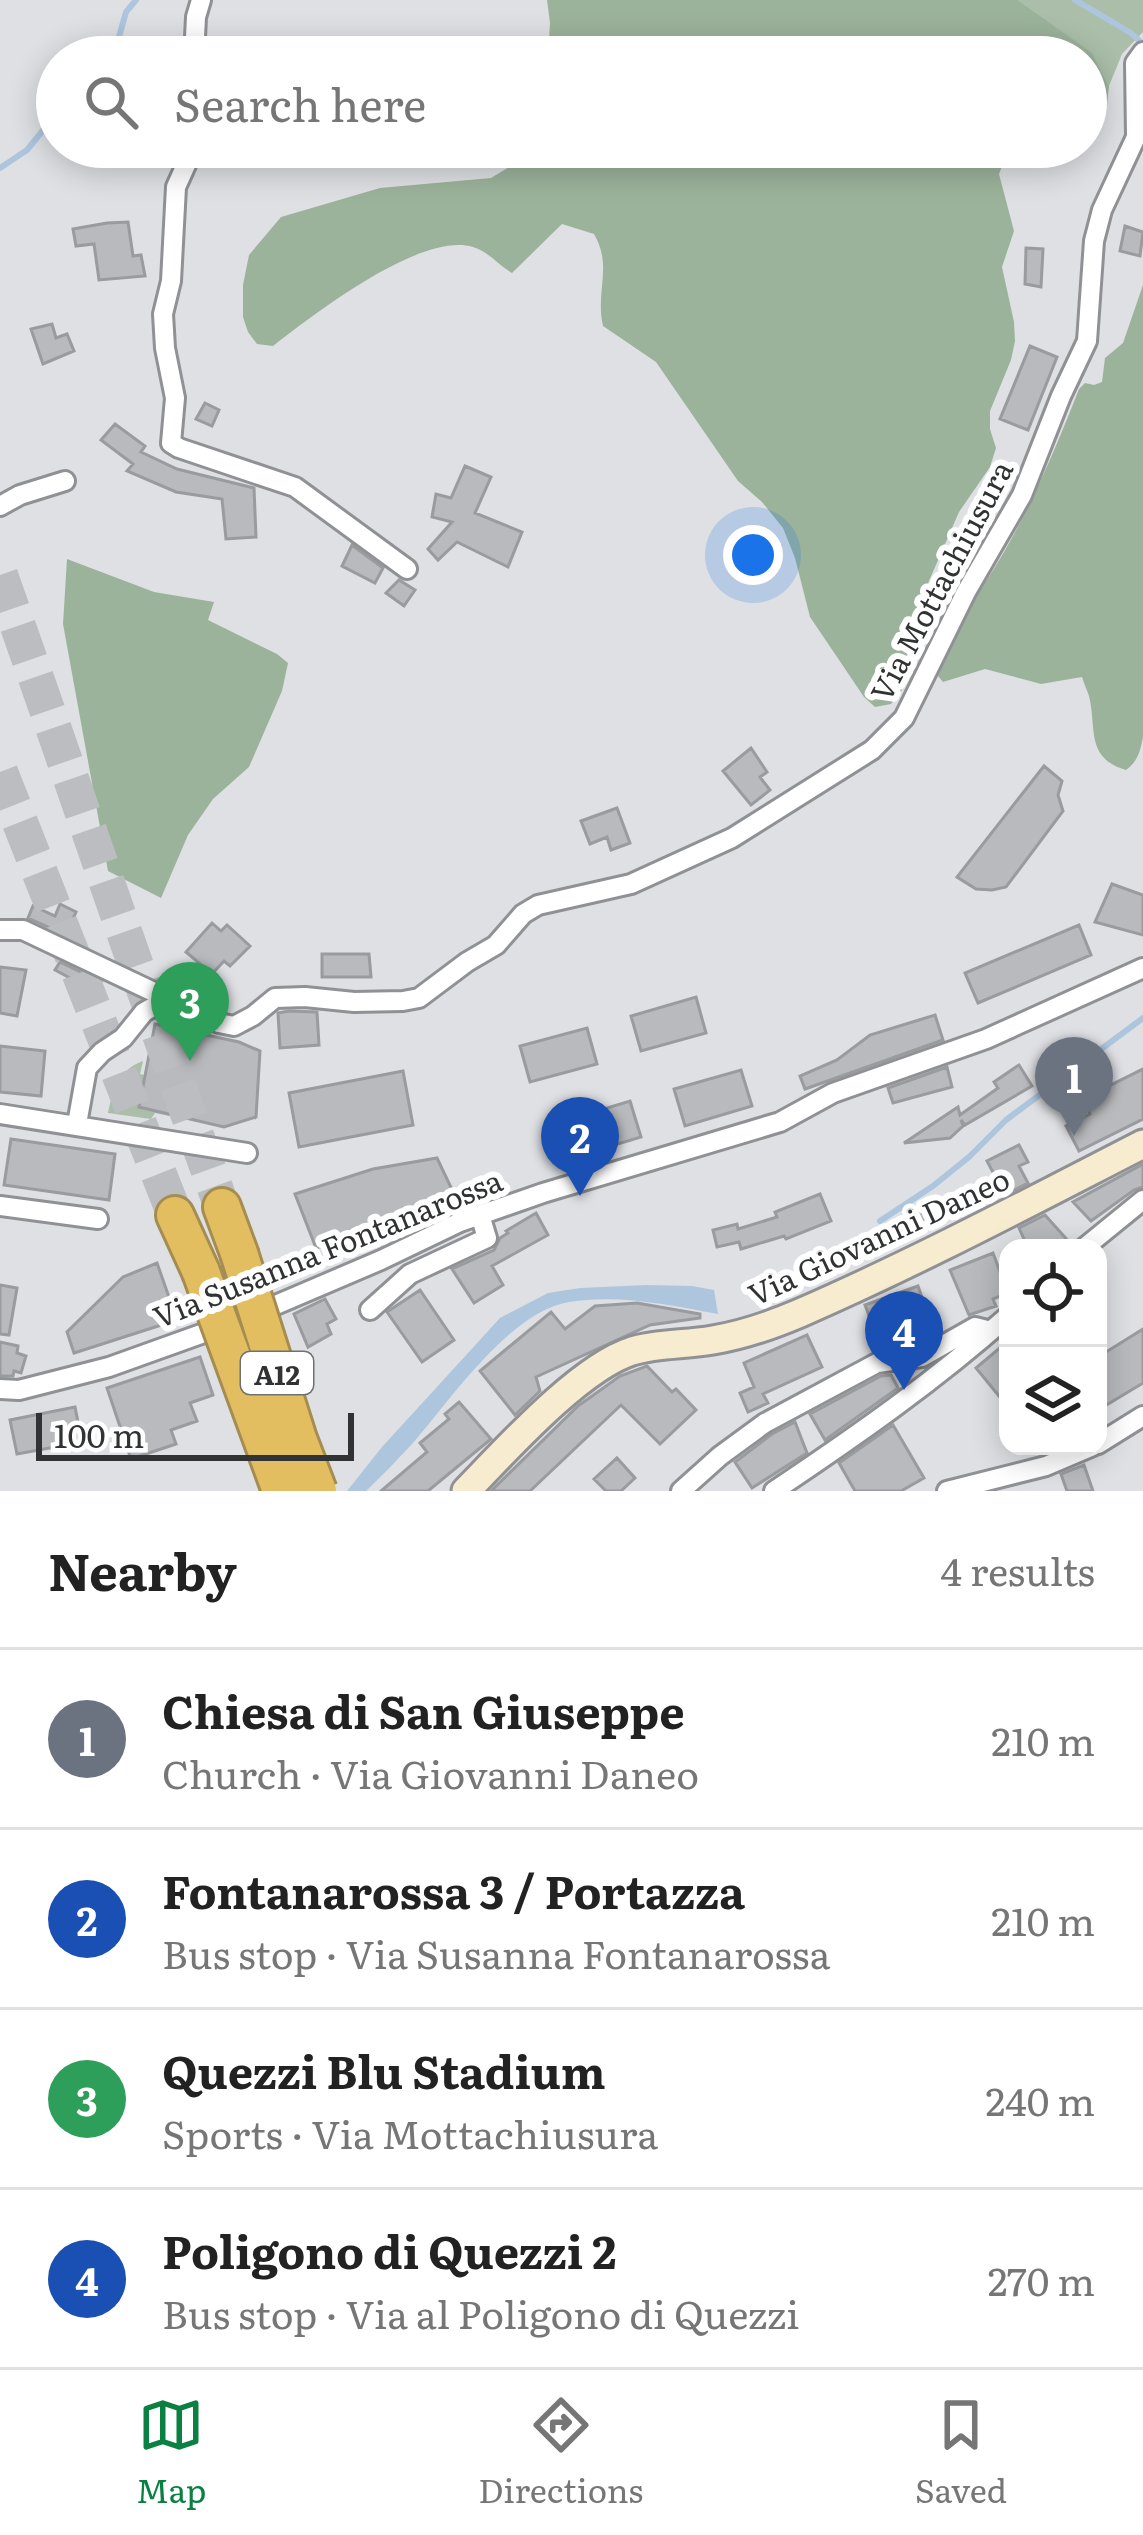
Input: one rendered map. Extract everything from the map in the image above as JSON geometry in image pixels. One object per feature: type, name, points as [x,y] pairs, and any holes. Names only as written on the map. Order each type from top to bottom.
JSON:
[{"type":"highway","name":"A12","points":[[222,1207],[318,1491]]},
{"type":"highway","name":"A12","points":[[176,1215],[281,1491]]},
{"type":"street","points":[[195,36],[201,0]]},
{"type":"street","name":"Via Mottachiusura","points":[[0,931],[23,930],[235,1026],[275,998],[354,1003],[419,998],[496,945],[523,914],[538,905],[631,884],[732,838],[872,750],[904,718],[966,592],[1022,495],[1087,341],[1094,241],[1102,210],[1136,137],[1135,62],[1143,52]]},
{"type":"street","points":[[185,168],[176,188],[171,281],[163,314],[175,398],[171,442],[295,487],[407,569]]},
{"type":"street","points":[[0,506],[65,481]]},
{"type":"street","name":"Via Susanna Fontanarossa","points":[[0,1389],[19,1390],[75,1377],[243,1319],[480,1215],[780,1122],[833,1094],[986,1040],[1143,968]]},
{"type":"street","points":[[77,1124],[87,1068],[123,1038],[144,1012],[167,999]]},
{"type":"street","points":[[0,1114],[247,1153]]},
{"type":"street","name":"Via Giovanni Daneo","points":[[466,1491],[572,1387],[629,1352],[730,1336],[800,1313],[1143,1144]]},
{"type":"street","points":[[1095,1239],[1143,1200]]},
{"type":"street","points":[[0,1206],[98,1219]]},
{"type":"street","points":[[370,1310],[410,1274],[487,1238],[480,1215]]},
{"type":"street","points":[[774,1491],[881,1419],[999,1324]]},
{"type":"street","points":[[681,1491],[766,1423],[877,1363],[922,1357],[976,1327],[992,1330]]},
{"type":"street","points":[[1107,1438],[1143,1416]]},
{"type":"street","points":[[946,1491],[984,1485],[1072,1455]]},
{"type":"green space","points":[[547,0],[1018,0],[1068,36],[549,36]]},
{"type":"green space","points":[[1018,0],[1143,0],[1143,32],[1122,54],[1109,86],[1107,36],[1068,36]]},
{"type":"green space","points":[[507,168],[1001,168],[1014,231],[1002,267],[1015,341],[990,411],[996,448],[990,467],[959,512],[922,597],[910,632],[902,690],[891,704],[875,707],[864,697],[810,617],[783,528],[738,481],[656,362],[603,326],[602,257],[594,234],[562,224],[512,273],[473,247],[451,245],[425,251],[368,279],[273,346],[257,344],[248,332],[243,285],[249,255],[281,217],[380,188],[491,178]]},
{"type":"green space","points":[[1143,285],[1143,737],[1138,756],[1126,770],[1098,750],[1082,677],[1041,684],[985,669],[943,682],[938,676],[956,630],[1025,512],[1079,389],[1085,383],[1102,382],[1105,358],[1123,343]]},
{"type":"green space","points":[[67,559],[154,592],[214,602],[208,620],[288,663],[282,691],[249,767],[213,799],[188,835],[161,898],[108,871],[63,624]]},
{"type":"green space","points":[[143,1061],[140,1074],[257,1095],[256,1120],[247,1113],[242,1121],[224,1127],[155,1113],[151,1119],[108,1113],[118,1081]]},
{"type":"water","points":[[647,1285],[714,1290],[718,1314],[606,1299],[547,1309],[524,1322],[482,1361],[366,1491],[347,1491],[500,1318],[548,1293]]},
{"type":"building","points":[[128,222],[133,256],[141,255],[145,276],[99,280],[94,244],[76,246],[73,229]]},
{"type":"building","points":[[1125,226],[1143,232],[1140,256],[1120,251]]},
{"type":"building","points":[[1026,248],[1043,249],[1041,287],[1025,284]]},
{"type":"building","points":[[52,324],[56,338],[67,334],[74,351],[43,364],[31,329]]},
{"type":"building","points":[[1030,346],[1057,357],[1028,430],[1000,419]]},
{"type":"building","points":[[205,403],[219,410],[212,426],[196,419]]},
{"type":"building","points":[[115,424],[145,446],[141,452],[177,469],[254,488],[256,537],[226,539],[222,499],[176,492],[127,471],[133,464],[101,440]]},
{"type":"building","points":[[465,466],[491,477],[475,513],[522,532],[508,567],[457,542],[438,560],[428,549],[452,522],[432,517],[436,494],[451,498]]},
{"type":"building","points":[[352,545],[383,568],[375,583],[342,566]]},
{"type":"building","points":[[399,580],[415,590],[404,606],[386,593]]},
{"type":"building","points":[[751,748],[767,772],[760,777],[770,790],[751,805],[723,771]]},
{"type":"building","points":[[1044,766],[1062,781],[1058,795],[1063,811],[1006,887],[976,889],[957,877]]},
{"type":"building","points":[[617,808],[630,843],[611,850],[607,837],[590,844],[581,821]]},
{"type":"building","points":[[1112,884],[1143,895],[1143,935],[1095,922]]},
{"type":"building","points":[[60,904],[76,912],[66,935],[28,918],[33,906],[55,916]]},
{"type":"building","points":[[212,923],[221,931],[227,925],[250,946],[230,966],[224,961],[212,974],[186,952]]},
{"type":"building","points":[[1079,925],[1091,955],[978,1003],[965,973]]},
{"type":"building","points":[[322,954],[369,954],[371,977],[322,977]]},
{"type":"building","points":[[60,962],[101,982],[96,992],[55,970]]},
{"type":"building","points":[[0,967],[26,970],[17,1016],[0,1013]]},
{"type":"building","points":[[696,997],[706,1033],[641,1051],[631,1016]]},
{"type":"building","points":[[317,1012],[319,1045],[280,1048],[278,1013]]},
{"type":"building","points":[[935,1015],[943,1040],[805,1089],[800,1076],[837,1060],[870,1035]]},
{"type":"building","points":[[155,1024],[260,1051],[256,1117],[224,1127],[139,1107]]},
{"type":"building","points":[[587,1028],[597,1064],[530,1082],[520,1046]]},
{"type":"building","points":[[0,1046],[45,1051],[41,1096],[0,1092]]},
{"type":"building","points":[[1019,1065],[1032,1086],[965,1125],[961,1120],[963,1126],[950,1138],[904,1143],[958,1107],[960,1115],[998,1088],[994,1082]]},
{"type":"building","points":[[947,1067],[952,1087],[893,1103],[888,1088]]},
{"type":"building","points":[[1143,1069],[1143,1119],[1079,1151],[1066,1126],[1090,1114],[1086,1106],[1101,1099],[1097,1092]]},
{"type":"building","points":[[741,1070],[752,1106],[685,1126],[674,1089]]},
{"type":"building","points":[[403,1071],[413,1125],[299,1147],[289,1093]]},
{"type":"building","points":[[630,1101],[641,1137],[575,1157],[564,1121]]},
{"type":"building","points":[[11,1139],[115,1154],[109,1200],[4,1185]]},
{"type":"building","points":[[1019,1145],[1028,1162],[1019,1166],[1028,1183],[1005,1195],[987,1161]]},
{"type":"building","points":[[437,1158],[456,1198],[316,1248],[295,1194],[373,1169]]},
{"type":"building","points":[[1143,1164],[1143,1187],[1091,1221],[1073,1202]]},
{"type":"building","points":[[820,1194],[831,1221],[786,1239],[741,1249],[739,1242],[717,1247],[713,1230],[737,1224],[738,1229],[777,1217],[775,1212]]},
{"type":"building","points":[[938,1197],[949,1216],[921,1231],[911,1212]]},
{"type":"building","points":[[536,1213],[548,1235],[492,1266],[503,1285],[474,1303],[452,1269],[494,1250],[506,1231]]},
{"type":"building","points":[[1045,1215],[1067,1239],[1024,1239],[1019,1228]]},
{"type":"building","points":[[993,1253],[999,1269],[996,1306],[969,1315],[950,1270]]},
{"type":"building","points":[[157,1263],[177,1320],[74,1353],[67,1332],[123,1277]]},
{"type":"building","points":[[0,1285],[17,1288],[9,1335],[0,1334]]},
{"type":"building","points":[[918,1286],[938,1332],[918,1344],[910,1345],[903,1331],[879,1342],[865,1305]]},
{"type":"building","points":[[420,1290],[454,1340],[422,1362],[387,1312]]},
{"type":"building","points":[[325,1299],[336,1319],[327,1324],[331,1334],[308,1347],[294,1314]]},
{"type":"building","points":[[637,1303],[700,1314],[700,1318],[650,1325],[536,1377],[540,1391],[515,1415],[480,1371],[551,1312],[565,1329],[595,1306]]},
{"type":"building","points":[[1143,1329],[1143,1383],[1107,1405],[1107,1351]]},
{"type":"building","points":[[807,1335],[822,1367],[763,1394],[768,1403],[748,1412],[740,1393],[754,1387],[744,1363]]},
{"type":"building","points":[[0,1342],[18,1346],[17,1353],[26,1356],[21,1373],[0,1376]]},
{"type":"building","points":[[999,1349],[999,1396],[976,1368]]},
{"type":"building","points":[[200,1357],[213,1395],[190,1403],[197,1421],[171,1430],[176,1444],[131,1459],[107,1388]]},
{"type":"building","points":[[647,1366],[696,1410],[660,1444],[621,1405],[530,1491],[491,1491],[578,1406],[620,1376]]},
{"type":"building","points":[[891,1375],[898,1388],[825,1440],[810,1414]]},
{"type":"building","points":[[459,1402],[491,1439],[428,1491],[381,1491],[427,1452],[420,1443],[449,1419],[445,1414]]},
{"type":"building","points":[[75,1407],[82,1442],[17,1454],[10,1420]]},
{"type":"building","points":[[795,1422],[807,1453],[752,1488],[735,1462]]},
{"type":"building","points":[[893,1425],[924,1478],[901,1491],[855,1491],[839,1463]]},
{"type":"building","points":[[617,1458],[635,1478],[621,1491],[606,1491],[594,1479]]},
{"type":"building","points":[[1084,1465],[1093,1491],[1067,1491],[1061,1474]]},
{"type":"waterway","points":[[119,36],[126,12],[136,0]]},
{"type":"waterway","points":[[1075,0],[1143,44]]},
{"type":"waterway","points":[[0,168],[36,139]]},
{"type":"waterway","points":[[880,1221],[933,1186],[1006,1120],[1143,1018]]},
{"type":"tunnel","points":[[0,575],[222,1207]]},
{"type":"tunnel","points":[[0,772],[175,1215]]},
{"type":"place","name":"Quezzi Blu Stadium","points":[[190,1061]]},
{"type":"place","name":"Chiesa di San Giuseppe","points":[[1074,1136]]},
{"type":"place","name":"Fontanarossa 3 / Portazza","points":[[580,1196]]},
{"type":"place","name":"Poligono di Quezzi 2","points":[[904,1390]]}]
